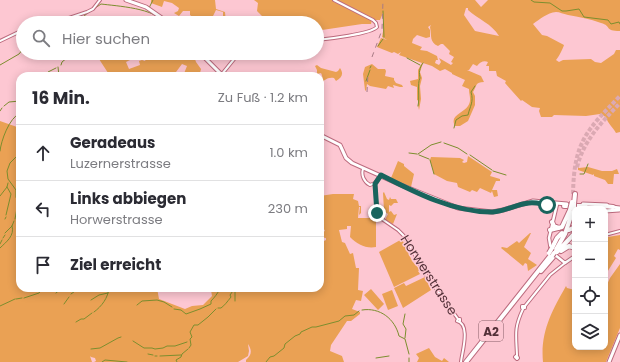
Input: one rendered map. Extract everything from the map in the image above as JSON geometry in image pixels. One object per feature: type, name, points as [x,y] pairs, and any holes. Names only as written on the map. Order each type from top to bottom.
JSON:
[{"type":"highway","name":"A2","points":[[572,206],[574,194]]},
{"type":"highway","points":[[553,254],[557,238],[572,207],[564,206]]},
{"type":"highway","name":"A2","points":[[468,362],[553,254],[567,230],[572,207]]},
{"type":"highway","points":[[551,223],[556,227],[563,225]]},
{"type":"highway","points":[[551,223],[554,228],[561,231]]},
{"type":"highway","points":[[568,230],[572,228]]},
{"type":"highway","points":[[550,230],[561,231]]},
{"type":"highway","points":[[553,254],[572,236]]},
{"type":"highway","points":[[553,254],[572,246]]},
{"type":"main road","points":[[126,0],[146,7],[159,16]]},
{"type":"main road","points":[[207,60],[220,72]]},
{"type":"main road","points":[[324,137],[342,147],[348,160],[401,185],[458,208],[496,211],[534,201],[572,207]]},
{"type":"main road","points":[[530,203],[604,204],[617,208]]},
{"type":"main road","points":[[557,204],[551,223],[549,238],[550,247],[556,257],[565,263],[572,258]]},
{"type":"main road","points":[[609,362],[620,335]]},
{"type":"street","points":[[75,16],[93,9],[100,0]]},
{"type":"street","points":[[324,40],[363,33],[376,28],[376,23],[373,20],[334,0]]},
{"type":"street","points":[[0,41],[16,33]]},
{"type":"street","points":[[225,72],[234,60]]},
{"type":"street","points":[[364,168],[362,173],[368,184],[374,185],[381,175]]},
{"type":"street","name":"Horwerstrasse","points":[[374,185],[376,217],[379,217],[398,230],[405,237],[424,272],[458,319],[460,319],[465,332],[461,362]]},
{"type":"street","points":[[608,233],[620,231]]},
{"type":"street","points":[[516,361],[516,330],[518,319],[523,309],[522,306],[525,306],[550,276],[565,263]]},
{"type":"shaded area","points":[[151,0],[215,0],[216,9],[225,12],[225,16],[223,16],[223,12],[216,10],[213,16],[191,16],[190,11],[183,11],[179,16],[174,13],[178,11],[179,8],[172,3],[164,1],[162,7],[151,3]]},
{"type":"shaded area","points":[[254,0],[333,0],[334,2],[341,4],[334,0],[475,0],[481,7],[488,0],[620,0],[620,31],[612,30],[604,24],[557,12],[541,18],[533,24],[542,35],[564,45],[556,60],[559,62],[563,60],[591,59],[595,62],[601,63],[614,54],[616,50],[620,50],[620,132],[616,133],[606,117],[600,114],[586,116],[554,115],[552,117],[541,117],[539,111],[540,108],[532,107],[522,100],[521,101],[505,83],[506,81],[497,76],[496,71],[489,71],[489,66],[486,66],[488,62],[485,61],[481,62],[477,66],[473,64],[469,70],[467,70],[481,76],[484,82],[478,84],[473,92],[475,96],[475,105],[468,121],[460,126],[455,126],[455,117],[468,106],[470,102],[469,89],[462,86],[465,80],[445,69],[440,71],[423,63],[420,72],[422,78],[420,86],[421,99],[419,110],[417,87],[411,85],[410,81],[418,79],[418,70],[422,63],[399,55],[401,52],[398,54],[394,52],[392,53],[377,47],[381,38],[387,40],[382,37],[384,26],[383,13],[380,20],[375,20],[359,12],[372,20],[371,24],[324,30],[324,16],[262,16],[257,11],[258,3]],"holes":[[[466,8],[468,8],[468,10],[493,28],[499,36],[475,31],[464,15]],[[431,25],[430,27],[433,43],[438,46],[443,44],[450,51],[449,54],[454,57],[451,65],[439,58],[441,62],[439,65],[435,63],[436,60],[438,60],[437,56],[427,51],[420,50],[422,47],[412,43],[413,39],[417,35],[426,38],[430,37],[430,30],[428,27]]]},
{"type":"shaded area","points":[[100,60],[130,60],[126,62],[129,69],[140,65],[139,61],[142,60],[195,60],[201,69],[200,72],[185,72],[187,66],[182,64],[176,72],[107,72]]},
{"type":"shaded area","points":[[372,64],[378,69],[385,69],[385,76],[394,78],[396,83],[402,85],[403,87],[393,85],[394,88],[388,86],[386,89],[367,84],[366,91],[363,74],[365,67]]},
{"type":"shaded area","points":[[317,65],[321,68],[336,72],[340,68],[342,75],[336,81],[334,78],[324,80],[324,72],[317,72],[315,66]]},
{"type":"shaded area","points":[[0,121],[16,127],[16,292],[158,292],[159,299],[185,309],[192,306],[203,305],[212,296],[211,292],[324,292],[324,241],[326,238],[324,238],[324,195],[354,194],[353,199],[358,201],[359,206],[361,206],[361,213],[359,215],[359,207],[358,218],[374,218],[376,220],[376,247],[365,247],[353,240],[350,237],[351,226],[347,226],[347,229],[339,230],[342,242],[345,243],[350,254],[353,253],[356,268],[359,268],[358,290],[363,291],[361,301],[356,300],[352,309],[360,312],[360,314],[351,321],[347,321],[331,345],[330,351],[342,356],[344,362],[246,362],[251,352],[248,344],[248,356],[238,362],[94,362],[96,361],[95,358],[90,356],[92,362],[0,362]]},
{"type":"shaded area","points":[[468,156],[492,172],[490,176],[500,179],[500,181],[496,181],[492,190],[497,190],[498,196],[494,197],[492,191],[491,193],[480,188],[477,192],[472,190],[470,192],[458,187],[457,183],[447,181],[434,174],[430,160],[431,157],[460,158],[464,160],[462,162],[464,163],[467,162]]},
{"type":"shaded area","points":[[398,161],[404,164],[404,166],[414,174],[411,187],[391,178]]},
{"type":"shaded area","points":[[578,167],[588,167],[602,171],[612,171],[617,169],[619,174],[614,174],[613,184],[608,184],[605,180],[594,176],[594,174],[593,175],[578,170]]},
{"type":"shaded area","points":[[384,192],[387,199],[389,200],[390,197],[391,199],[396,199],[398,203],[394,203],[391,206],[389,205],[389,212],[391,211],[394,215],[397,214],[393,224],[385,220],[388,214],[384,211],[382,214],[378,214],[378,211],[384,210]]},
{"type":"shaded area","points":[[531,233],[524,247],[531,253],[528,259],[537,265],[528,271],[527,264],[525,263],[523,266],[501,248],[507,248],[517,241],[519,243]]},
{"type":"shaded area","points":[[620,235],[620,250],[618,249],[614,256],[616,258],[608,271],[608,242],[608,237]]},
{"type":"shaded area","points":[[402,239],[412,261],[420,270],[418,271],[420,274],[394,287],[379,252]]},
{"type":"shaded area","points":[[620,264],[620,328],[606,362],[543,362],[543,341],[545,331],[556,304],[566,286],[567,288],[572,289],[572,350],[608,350],[608,282]]},
{"type":"shaded area","points":[[425,277],[431,290],[403,308],[394,288],[404,283],[406,286]]},
{"type":"shaded area","points":[[371,289],[384,304],[378,310],[364,295]]},
{"type":"shaded area","points":[[392,290],[398,306],[388,310],[382,294]]},
{"type":"shaded area","points":[[429,348],[435,357],[442,361],[444,358],[449,362],[417,362],[419,358],[416,354]]},
{"type":"waterway","points":[[149,8],[153,0]]},
{"type":"waterway","points":[[531,0],[534,2],[550,3],[562,11],[579,9],[584,17],[608,20],[611,24],[619,22],[620,24]]},
{"type":"waterway","points":[[84,16],[101,4],[145,11],[156,16]]},
{"type":"waterway","points":[[383,11],[384,37]]},
{"type":"waterway","points":[[378,46],[383,39]]},
{"type":"waterway","points":[[0,65],[16,56]]},
{"type":"waterway","points":[[407,58],[420,65]]},
{"type":"waterway","points":[[61,65],[64,60]]},
{"type":"waterway","points":[[418,106],[419,74],[423,63]]},
{"type":"waterway","points":[[58,67],[59,72]]},
{"type":"waterway","points":[[48,72],[56,68]]},
{"type":"waterway","points":[[366,81],[370,70]]},
{"type":"waterway","points":[[454,128],[456,120],[462,116],[468,115],[472,101],[471,92],[475,86]]},
{"type":"waterway","points":[[4,106],[9,102],[16,101]]},
{"type":"waterway","points":[[0,151],[9,125],[16,116]]},
{"type":"waterway","points":[[418,154],[431,145],[441,142]]},
{"type":"waterway","points":[[444,143],[458,148],[467,154]]},
{"type":"waterway","points":[[409,153],[417,154]]},
{"type":"waterway","points":[[419,155],[429,159]]},
{"type":"waterway","points":[[470,155],[492,170]]},
{"type":"waterway","points":[[16,157],[10,163],[7,171],[8,179],[16,190]]},
{"type":"waterway","points":[[430,160],[434,174]]},
{"type":"waterway","points":[[580,174],[584,174],[588,164]]},
{"type":"waterway","points":[[493,171],[506,175]]},
{"type":"waterway","points":[[0,196],[7,187],[8,183]]},
{"type":"waterway","points":[[6,215],[11,194],[7,187]]},
{"type":"waterway","points":[[16,190],[16,197]]},
{"type":"waterway","points":[[15,219],[16,214]]},
{"type":"waterway","points":[[5,233],[12,226],[14,221]]},
{"type":"waterway","points":[[0,248],[11,236],[13,230],[12,226]]},
{"type":"waterway","points":[[0,244],[2,240]]},
{"type":"waterway","points":[[24,298],[40,292]]},
{"type":"waterway","points":[[94,312],[104,302],[108,292]]},
{"type":"waterway","points":[[174,309],[181,310],[186,314],[200,309],[211,304],[211,301],[218,292]]},
{"type":"waterway","points":[[218,308],[221,308],[226,303],[231,297],[230,295],[232,292]]},
{"type":"waterway","points":[[235,292],[235,301]]},
{"type":"waterway","points":[[91,300],[99,295],[108,293]]},
{"type":"waterway","points":[[64,304],[69,297]]},
{"type":"waterway","points":[[16,299],[22,298]]},
{"type":"waterway","points":[[0,306],[15,299]]},
{"type":"waterway","points":[[137,305],[142,301],[157,300],[172,307]]},
{"type":"waterway","points":[[189,348],[191,345],[190,339],[192,337],[190,332],[194,325],[198,325],[216,309]]},
{"type":"waterway","points":[[362,310],[375,310],[386,316],[394,324],[399,336],[405,339],[409,354]]},
{"type":"waterway","points":[[266,362],[270,357],[274,356],[284,348],[285,344],[301,332],[312,327],[339,321],[345,316],[354,315],[359,311]]},
{"type":"waterway","points":[[76,322],[84,319],[92,313]]},
{"type":"waterway","points":[[405,314],[403,324],[406,329],[405,338]]},
{"type":"waterway","points":[[91,349],[100,348],[121,337]]},
{"type":"waterway","points":[[133,341],[144,348],[155,349],[175,346],[187,342]]},
{"type":"waterway","points":[[177,362],[176,360],[188,349]]},
{"type":"waterway","points":[[148,354],[153,355]]},
{"type":"waterway","points":[[160,356],[181,355]]},
{"type":"waterway","points":[[376,358],[389,356]]},
{"type":"waterway","points":[[102,362],[105,360],[127,362]]},
{"type":"tunnel","points":[[573,194],[574,176],[579,149],[590,129],[620,96]]},
{"type":"tunnel","points":[[577,167],[584,148],[594,132],[620,103]]},
{"type":"railway","points":[[372,57],[382,30],[383,0]]},
{"type":"railway","points":[[367,92],[368,73]]},
{"type":"route","points":[[377,213],[375,183],[381,175],[401,185],[458,208],[492,212],[530,203],[547,205]]}]
